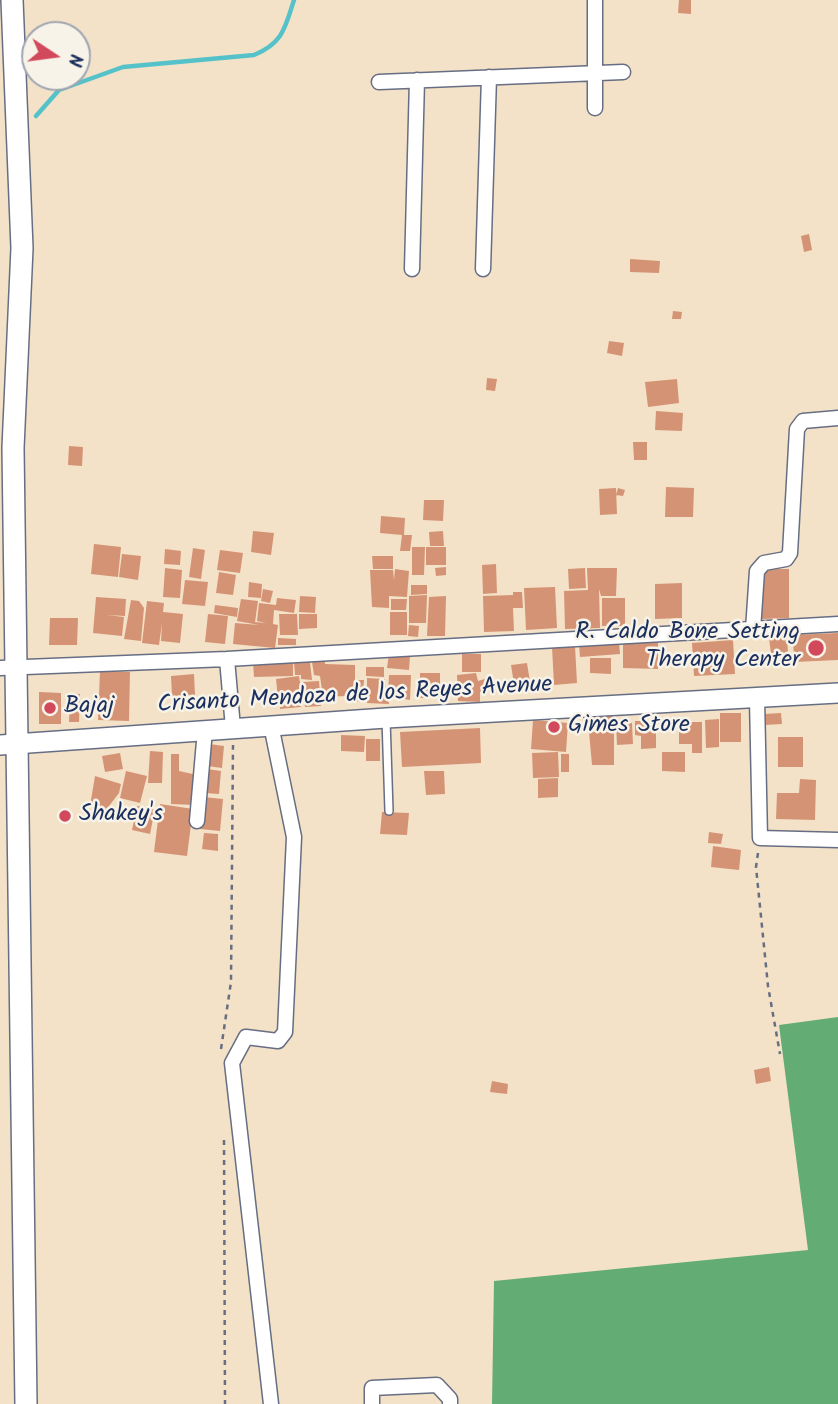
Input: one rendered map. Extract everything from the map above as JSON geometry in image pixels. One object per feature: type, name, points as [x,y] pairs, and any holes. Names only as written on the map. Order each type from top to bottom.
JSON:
[{"type":"main road","points":[[12,0],[22,248],[13,448],[8,744],[26,1404]]},
{"type":"main road","name":"Crisanto Mendoza de los Reyes Avenue","points":[[8,744],[271,725],[838,693]]},
{"type":"street","points":[[594,0],[595,108]]},
{"type":"street","points":[[379,82],[623,72]]},
{"type":"street","points":[[483,269],[489,77]]},
{"type":"street","points":[[412,269],[417,80]]},
{"type":"street","points":[[753,630],[757,571],[764,563],[786,559],[790,553],[797,429],[803,421],[838,418]]},
{"type":"street","points":[[8,668],[227,659],[838,624]]},
{"type":"street","points":[[227,659],[233,728]]},
{"type":"street","points":[[757,699],[760,838],[838,841]]},
{"type":"street","points":[[271,725],[294,836],[285,1032],[278,1041],[246,1037],[232,1063],[271,1404]]},
{"type":"street","points":[[197,821],[205,730]]},
{"type":"street","points":[[372,1404],[372,1388],[437,1385],[450,1399],[450,1404]]},
{"type":"lane","points":[[386,718],[389,811]]},
{"type":"path","points":[[760,838],[756,867],[758,893],[768,986],[780,1054]]},
{"type":"green space","points":[[838,1017],[838,1404],[492,1404],[494,1281],[808,1250],[779,1025]]},
{"type":"building","points":[[679,0],[691,0],[691,14],[678,13]]},
{"type":"building","points":[[809,234],[812,250],[804,252],[801,236]]},
{"type":"building","points":[[630,259],[660,261],[659,273],[630,272]]},
{"type":"building","points":[[673,311],[682,312],[681,319],[672,319]]},
{"type":"building","points":[[609,341],[624,343],[622,356],[607,353]]},
{"type":"building","points":[[487,378],[497,379],[495,391],[486,390]]},
{"type":"building","points":[[677,379],[679,403],[648,407],[645,382]]},
{"type":"building","points":[[656,411],[683,413],[682,431],[655,430]]},
{"type":"building","points":[[633,442],[647,442],[647,460],[634,460]]},
{"type":"building","points":[[69,446],[83,447],[82,466],[68,465]]},
{"type":"building","points":[[666,487],[694,488],[693,517],[665,517]]},
{"type":"building","points":[[616,488],[617,514],[600,515],[599,489]]},
{"type":"building","points":[[618,488],[625,490],[623,496],[616,495]]},
{"type":"building","points":[[424,500],[444,500],[443,521],[423,520]]},
{"type":"building","points":[[381,516],[405,518],[404,535],[412,535],[410,551],[400,551],[402,535],[380,533]]},
{"type":"building","points":[[253,531],[274,533],[271,555],[251,552]]},
{"type":"building","points":[[443,531],[444,546],[430,546],[429,532]]},
{"type":"building","points":[[94,544],[121,547],[118,577],[91,574]]},
{"type":"building","points":[[412,547],[425,547],[424,575],[412,575]]},
{"type":"building","points":[[426,547],[446,547],[446,565],[426,565]]},
{"type":"building","points":[[193,548],[205,550],[201,579],[189,577]]},
{"type":"building","points":[[165,549],[181,551],[180,565],[164,564]]},
{"type":"building","points":[[220,550],[243,553],[240,573],[217,570]]},
{"type":"building","points":[[122,554],[141,556],[138,580],[119,577]]},
{"type":"building","points":[[372,556],[393,556],[393,569],[373,569]]},
{"type":"building","points":[[496,564],[497,593],[483,594],[482,565]]},
{"type":"building","points":[[446,567],[446,575],[436,576],[435,568]]},
{"type":"building","points":[[165,568],[182,570],[180,598],[163,597]]},
{"type":"building","points":[[585,568],[586,588],[569,589],[568,569]]},
{"type":"building","points":[[587,568],[617,568],[616,596],[601,596],[599,589],[600,628],[565,629],[564,591],[588,590]]},
{"type":"building","points":[[395,569],[409,571],[407,597],[389,596],[389,608],[372,607],[370,570],[393,570],[394,580]]},
{"type":"building","points":[[762,569],[789,569],[789,618],[762,619]]},
{"type":"building","points":[[219,572],[236,575],[233,595],[216,593]]},
{"type":"building","points":[[185,580],[208,582],[205,606],[182,604]]},
{"type":"building","points":[[249,582],[262,584],[261,598],[248,597]]},
{"type":"building","points":[[682,583],[682,618],[655,619],[655,584]]},
{"type":"building","points":[[411,585],[427,585],[427,594],[411,595]]},
{"type":"building","points":[[555,587],[557,628],[526,630],[524,588]]},
{"type":"building","points":[[263,589],[273,591],[270,603],[261,601]]},
{"type":"building","points":[[513,592],[522,592],[523,608],[513,608],[514,631],[484,632],[483,596],[513,595]]},
{"type":"building","points":[[427,595],[426,623],[409,623],[409,596]]},
{"type":"building","points":[[300,596],[316,597],[315,613],[299,612]]},
{"type":"building","points":[[446,596],[445,636],[427,636],[429,597]]},
{"type":"building","points":[[96,597],[126,599],[125,616],[107,615],[124,617],[122,636],[93,633]]},
{"type":"building","points":[[277,598],[296,600],[294,613],[274,610],[273,624],[278,625],[275,648],[233,644],[235,623],[259,625],[237,621],[241,599],[258,601],[255,622],[266,623],[257,621],[259,603],[276,605]]},
{"type":"building","points":[[602,598],[625,598],[625,626],[602,626]]},
{"type":"building","points":[[391,599],[407,599],[406,610],[391,610]]},
{"type":"building","points":[[131,600],[139,601],[144,608],[141,641],[124,639]]},
{"type":"building","points":[[147,601],[164,603],[163,612],[183,614],[180,643],[161,641],[162,623],[159,645],[142,643]]},
{"type":"building","points":[[215,605],[238,608],[237,617],[214,613]]},
{"type":"building","points":[[390,612],[407,612],[407,635],[390,635]]},
{"type":"building","points":[[208,614],[228,616],[225,644],[205,642]]},
{"type":"building","points":[[279,614],[297,614],[298,635],[280,635]]},
{"type":"building","points":[[299,614],[317,614],[317,628],[299,629]]},
{"type":"building","points":[[50,618],[78,618],[77,645],[49,645]]},
{"type":"building","points":[[409,625],[419,626],[418,637],[408,636]]},
{"type":"building","name":"R. Caldo Bone Setting Therapy Center","points":[[838,633],[838,660],[794,662],[793,635]]},
{"type":"building","points":[[787,637],[788,653],[771,654],[769,638]]},
{"type":"building","points":[[278,638],[296,639],[296,645],[278,645]]},
{"type":"building","points":[[733,640],[735,674],[694,676],[692,643]]},
{"type":"building","points":[[619,641],[620,654],[580,657],[579,644]]},
{"type":"building","points":[[623,641],[658,642],[658,669],[623,668]]},
{"type":"building","points":[[575,646],[577,683],[554,685],[552,647]]},
{"type":"building","points":[[389,654],[410,656],[409,670],[387,668]]},
{"type":"building","points":[[462,654],[481,654],[481,672],[462,672]]},
{"type":"building","points":[[590,658],[611,658],[611,674],[590,673]]},
{"type":"building","points":[[325,660],[325,664],[355,665],[355,690],[347,689],[347,696],[323,697],[320,676],[314,675],[312,662]]},
{"type":"building","points":[[253,662],[293,662],[293,676],[254,677]]},
{"type":"building","points":[[294,662],[310,662],[312,680],[301,679],[301,675],[295,675]]},
{"type":"building","points":[[527,663],[530,682],[514,684],[511,665]]},
{"type":"building","points":[[366,667],[384,667],[384,677],[366,676]]},
{"type":"building","points":[[100,671],[130,672],[129,721],[98,720]]},
{"type":"building","points":[[420,673],[440,673],[440,697],[420,698]]},
{"type":"building","points":[[476,673],[478,681],[488,678],[488,690],[480,692],[480,702],[458,701],[457,675]]},
{"type":"building","points":[[194,674],[195,695],[172,696],[171,676]]},
{"type":"building","points":[[389,675],[411,675],[410,700],[388,696]]},
{"type":"building","points":[[299,676],[302,695],[278,698],[276,679]]},
{"type":"building","points":[[367,678],[385,679],[389,704],[367,703]]},
{"type":"building","points":[[358,680],[364,680],[362,701],[349,702],[349,691],[356,691]]},
{"type":"building","points":[[319,681],[321,706],[305,707],[303,682]]},
{"type":"building","name":"Bajaj","points":[[39,692],[61,693],[61,724],[39,724]]},
{"type":"building","points":[[70,693],[80,694],[79,722],[69,722]]},
{"type":"building","points":[[301,697],[301,707],[280,709],[280,699]]},
{"type":"building","points":[[720,713],[741,713],[741,742],[720,742]]},
{"type":"building","points":[[781,713],[782,724],[765,725],[764,714]]},
{"type":"building","points":[[600,716],[614,716],[614,731],[600,731]]},
{"type":"building","points":[[719,719],[719,747],[706,748],[705,720]]},
{"type":"building","points":[[533,720],[568,723],[566,752],[531,749]]},
{"type":"building","points":[[635,721],[656,721],[656,748],[641,749],[641,736],[635,735]]},
{"type":"building","points":[[679,722],[702,722],[702,753],[692,753],[692,744],[679,744]]},
{"type":"building","points":[[616,723],[632,723],[633,744],[617,745]]},
{"type":"building","points":[[480,728],[481,763],[402,767],[400,732]]},
{"type":"building","points":[[589,732],[614,732],[614,765],[592,765]]},
{"type":"building","points":[[341,735],[365,736],[364,752],[341,751]]},
{"type":"building","points":[[778,737],[803,737],[803,767],[778,767]]},
{"type":"building","points":[[366,739],[380,739],[380,761],[366,761]]},
{"type":"building","points":[[209,744],[224,746],[222,768],[207,766]]},
{"type":"building","points":[[150,751],[163,752],[162,783],[148,783]]},
{"type":"building","points":[[558,752],[559,777],[533,778],[532,753]]},
{"type":"building","points":[[662,752],[685,752],[685,772],[662,771]]},
{"type":"building","points":[[120,753],[123,769],[105,772],[102,756]]},
{"type":"building","points":[[171,754],[179,754],[179,771],[197,775],[195,805],[171,804]]},
{"type":"building","points":[[561,754],[569,754],[569,772],[561,772]]},
{"type":"building","points":[[207,769],[221,771],[219,794],[205,793]]},
{"type":"building","points":[[126,771],[147,776],[140,803],[120,798]]},
{"type":"building","points":[[424,771],[444,771],[445,794],[426,795]]},
{"type":"building","points":[[95,776],[121,784],[119,793],[106,810],[90,806]]},
{"type":"building","points":[[558,778],[558,797],[538,798],[538,779]]},
{"type":"building","points":[[800,779],[816,780],[815,820],[776,819],[777,793],[799,793]]},
{"type":"building","points":[[203,797],[223,799],[220,831],[200,829]]},
{"type":"building","points":[[160,804],[193,809],[187,856],[154,852]]},
{"type":"building","points":[[137,806],[155,809],[150,834],[132,830]]},
{"type":"building","points":[[382,812],[409,813],[407,835],[380,834]]},
{"type":"building","points":[[709,832],[723,834],[721,844],[708,843]]},
{"type":"building","points":[[204,833],[218,834],[218,851],[202,849]]},
{"type":"building","points":[[713,846],[741,850],[739,870],[711,867]]},
{"type":"building","points":[[769,1067],[771,1081],[756,1084],[754,1070]]},
{"type":"building","points":[[492,1081],[508,1084],[507,1094],[490,1092]]},
{"type":"waterway","points":[[36,116],[59,90],[123,67],[254,55],[271,45],[282,34],[294,0]]},
{"type":"place","name":"R. Caldo Bone Setting Therapy Center","points":[[816,648]]},
{"type":"place","name":"Bajaj","points":[[50,708]]},
{"type":"place","name":"Gimes Store","points":[[554,727]]},
{"type":"place","name":"Shakey's","points":[[65,816]]}]
